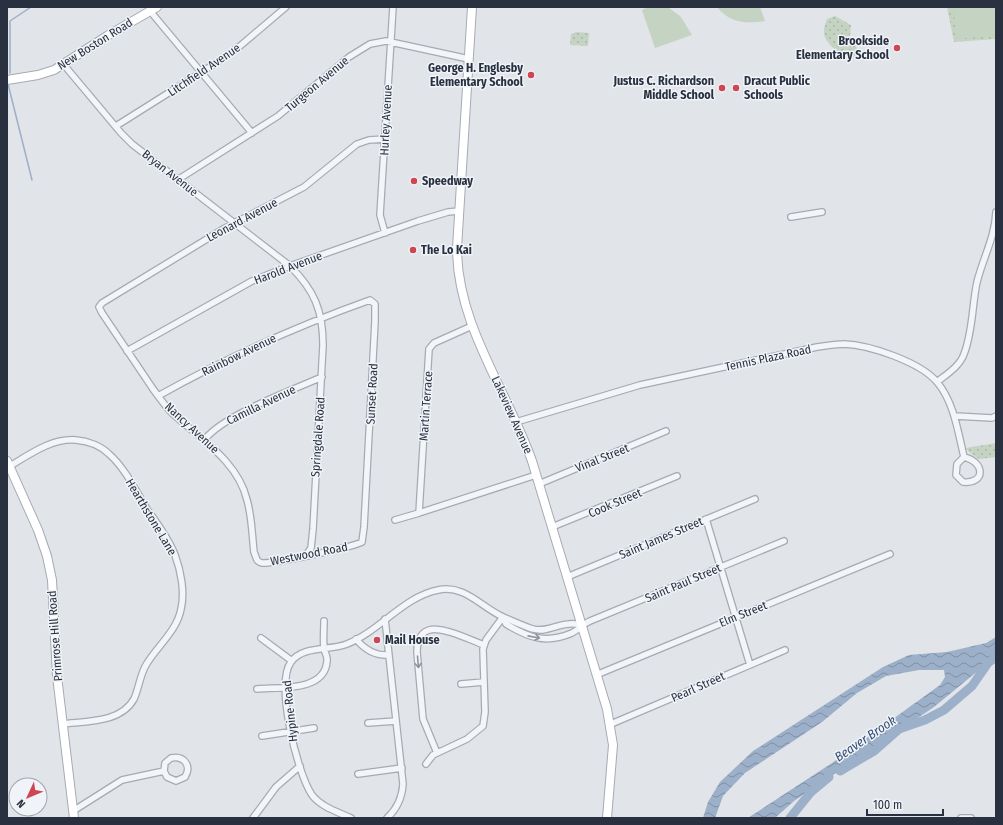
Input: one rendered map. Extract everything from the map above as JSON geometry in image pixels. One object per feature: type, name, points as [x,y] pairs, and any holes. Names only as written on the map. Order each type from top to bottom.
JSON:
[{"type":"main road","name":"Lakeview Avenue","points":[[472,7],[458,268],[463,300],[472,326],[516,422],[539,484],[610,724],[613,752],[607,818]]},
{"type":"main road","name":"New Boston Road","points":[[7,80],[47,72],[64,65],[107,36],[154,9]]},
{"type":"main road","name":"Primrose Hill Road","points":[[8,463],[22,493],[47,556],[52,580],[57,676],[74,814]]},
{"type":"street","name":"Litchfield Avenue","points":[[116,126],[202,73],[240,46],[286,7]]},
{"type":"street","name":"Hurley Avenue","points":[[385,233],[380,215],[393,7]]},
{"type":"street","points":[[154,9],[202,73],[252,133]]},
{"type":"street","name":"Turgeon Avenue","points":[[179,179],[278,116],[349,57],[366,46],[381,41],[391,42],[469,59]]},
{"type":"street","name":"Bryan Avenue","points":[[64,65],[132,144],[290,266],[306,282],[321,318]]},
{"type":"street","name":"Leonard Avenue","points":[[99,307],[102,303],[179,255],[234,223],[304,187],[357,144],[370,140],[385,139]]},
{"type":"street","name":"Harold Avenue","points":[[127,351],[252,281],[290,266],[385,233],[448,212],[460,211]]},
{"type":"street","points":[[791,217],[822,212]]},
{"type":"street","points":[[937,382],[959,364],[964,354],[972,319],[981,266],[996,226],[996,212]]},
{"type":"street","name":"Sunset Road","points":[[321,318],[370,300],[375,304],[367,490],[361,543]]},
{"type":"street","name":"Nancy Avenue","points":[[99,307],[158,396],[171,412],[205,439],[223,457],[240,482],[247,499],[254,552],[257,560]]},
{"type":"street","name":"Springdale Road","points":[[306,555],[310,548],[312,529],[322,377],[323,325],[321,318]]},
{"type":"street","name":"Rainbow Avenue","points":[[158,396],[230,358],[321,318]]},
{"type":"street","name":"Martin Terrace","points":[[419,513],[429,349],[434,343],[472,326]]},
{"type":"street","name":"Tennis Plaza Road","points":[[516,422],[640,385],[835,344],[845,344],[886,354],[924,372],[937,382],[954,416],[964,457]]},
{"type":"street","name":"Camilla Avenue","points":[[205,439],[213,430],[241,414],[322,377]]},
{"type":"street","points":[[954,416],[992,418],[996,416]]},
{"type":"street","name":"Vinal Street","points":[[539,484],[666,431]]},
{"type":"street","name":"Hearthstone Lane","points":[[8,463],[57,442],[66,440],[84,441],[101,448],[120,466],[171,545],[179,570],[182,596],[179,617],[146,666],[134,698],[126,710],[113,716],[62,724]]},
{"type":"street","points":[[964,457],[972,459],[978,463],[980,471],[978,478],[972,483],[963,482],[956,475],[957,464],[964,457]]},
{"type":"street","points":[[395,520],[536,476]]},
{"type":"street","name":"Cook Street","points":[[552,528],[677,476]]},
{"type":"street","name":"Saint James Street","points":[[567,577],[755,499]]},
{"type":"street","points":[[706,519],[750,665]]},
{"type":"street","name":"Saint Paul Street","points":[[581,625],[784,541]]},
{"type":"street","name":"Westwood Road","points":[[257,560],[262,563],[331,551],[361,543]]},
{"type":"street","name":"Elm Street","points":[[596,675],[736,616],[890,554]]},
{"type":"street","points":[[261,638],[292,661],[304,652],[343,645],[356,639],[426,594],[438,590],[451,589],[463,592],[504,617],[536,630],[569,624],[581,625]]},
{"type":"street","points":[[504,617],[506,624],[520,633],[544,639],[573,632],[581,625]]},
{"type":"street","points":[[426,764],[433,755],[472,736],[483,726],[485,718],[484,645],[504,617]]},
{"type":"street","points":[[385,619],[402,768],[402,794],[390,817]]},
{"type":"street","points":[[257,689],[306,685],[316,680],[324,671],[328,660],[324,649],[324,621]]},
{"type":"street","points":[[437,753],[423,719],[417,652],[419,641],[428,631],[438,628],[484,645]]},
{"type":"street","points":[[356,639],[363,647],[373,653],[389,655]]},
{"type":"street","name":"Pearl Street","points":[[610,724],[785,650]]},
{"type":"street","name":"Hypine Road","points":[[292,661],[286,671],[286,687],[290,732],[300,766],[309,789],[316,799],[325,806],[351,818]]},
{"type":"street","points":[[461,684],[484,682]]},
{"type":"street","points":[[368,723],[396,721]]},
{"type":"street","points":[[262,736],[314,728]]},
{"type":"street","points":[[174,757],[184,760],[188,768],[185,777],[179,780],[170,779],[164,771],[167,761],[174,757]]},
{"type":"street","points":[[253,818],[276,787],[300,766]]},
{"type":"street","points":[[358,774],[402,768]]},
{"type":"street","points":[[74,814],[122,780],[164,771]]},
{"type":"street","points":[[961,818],[971,818]]},
{"type":"green space","points":[[648,7],[668,7],[681,17],[692,35],[655,48],[642,10]]},
{"type":"green space","points":[[717,7],[760,7],[765,21],[738,21],[727,16]]},
{"type":"green space","points":[[947,7],[996,7],[996,39],[954,42]]},
{"type":"green space","points":[[953,7],[996,7],[996,35],[957,39]]},
{"type":"green space","points":[[835,16],[851,25],[850,37],[859,52],[855,57],[847,57],[837,52],[824,35],[827,19]]},
{"type":"green space","points":[[576,32],[589,33],[588,46],[570,45],[571,34]]},
{"type":"green space","points":[[996,443],[996,457],[979,459],[966,448]]},
{"type":"water","points":[[996,637],[996,656],[934,707],[794,801],[775,818],[748,818],[832,763],[940,685],[945,677],[944,670],[919,670],[886,676],[857,693],[822,722],[745,773],[723,796],[715,818],[703,818],[708,802],[720,782],[753,751],[883,667],[909,655],[947,652],[986,643]]},
{"type":"waterway","points":[[10,73],[10,21],[31,7]]},
{"type":"waterway","points":[[8,84],[32,180]]},
{"type":"waterway","name":"Beaver Brook","points":[[840,771],[874,751],[899,729],[925,720],[944,710],[972,686],[988,663],[996,657]]},
{"type":"waterway","name":"Beaver Brook","points":[[790,818],[811,792],[829,777]]},
{"type":"place","name":"Brookside Elementary School","points":[[897,48]]},
{"type":"place","name":"George H. Englesby Elementary School","points":[[531,75]]},
{"type":"place","name":"Justus C. Richardson Middle School","points":[[722,88]]},
{"type":"place","name":"Dracut Public Schools","points":[[736,88]]},
{"type":"place","name":"Speedway","points":[[414,181]]},
{"type":"place","name":"The Lo Kai","points":[[413,250]]},
{"type":"place","name":"Mail House","points":[[377,640]]}]
